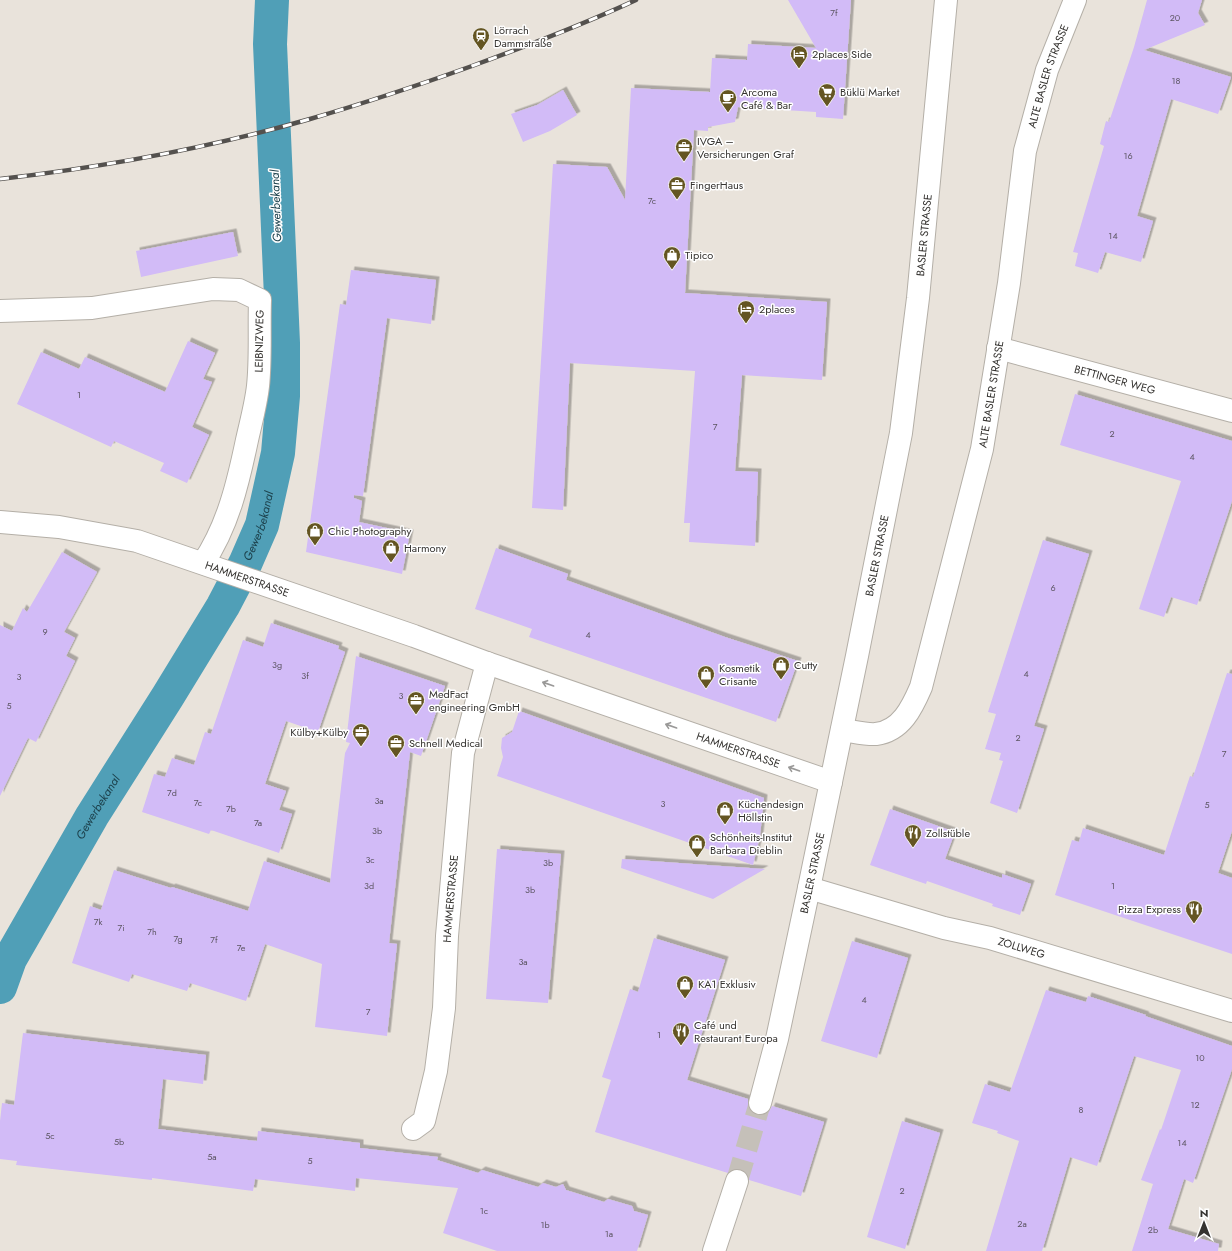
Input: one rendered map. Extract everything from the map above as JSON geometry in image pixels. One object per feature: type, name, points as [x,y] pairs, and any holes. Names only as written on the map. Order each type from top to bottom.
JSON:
[{"type":"street","name":"BASLER STRASSE","points":[[760,1103],[777,1039],[809,888],[878,555],[901,433],[918,298],[946,0]]},
{"type":"street","name":"ALTE BASLER STRASSE","points":[[842,730],[875,734],[895,728],[911,708],[921,687],[982,449],[1009,282],[1026,151],[1048,70],[1075,0]]},
{"type":"street","name":"LEIBNIZWEG","points":[[0,311],[92,308],[213,288],[239,290],[260,300],[258,386],[239,477],[222,530],[213,550],[211,565]]},
{"type":"street","name":"BETTINGER WEG","points":[[998,348],[1232,411]]},
{"type":"street","name":"HAMMERSTRASSE","points":[[0,522],[58,527],[137,541],[211,565],[257,583],[414,636],[487,663],[831,782]]},
{"type":"street","name":"HAMMERSTRASSE","points":[[413,1129],[424,1121],[436,1071],[444,1008],[447,936],[463,753],[487,663]]},
{"type":"street","name":"ZOLLWEG","points":[[809,888],[944,928],[990,938],[1232,1011]]},
{"type":"street","points":[[714,1251],[737,1181]]},
{"type":"building","points":[[788,0],[851,0],[843,119],[816,117],[816,112],[738,107],[735,122],[708,127],[708,131],[694,130],[685,293],[827,302],[822,380],[742,375],[735,471],[758,472],[755,546],[689,542],[690,523],[684,523],[695,371],[570,363],[563,510],[532,508],[553,164],[607,167],[625,200],[631,88],[710,92],[712,58],[747,60],[748,44],[816,48]]},
{"type":"building","points":[[1147,0],[1202,0],[1198,13],[1205,25],[1144,50],[1231,77],[1218,114],[1171,99],[1137,216],[1153,221],[1141,262],[1105,252],[1098,273],[1075,266],[1078,253],[1073,252],[1104,146],[1100,144],[1106,121],[1109,122],[1134,47]]},
{"type":"building","points":[[563,90],[577,115],[550,131],[523,142],[511,114],[537,105]]},
{"type":"building","points":[[233,232],[238,256],[141,277],[136,251]]},
{"type":"building","points":[[351,270],[436,280],[431,324],[387,318],[363,496],[354,495],[354,498],[362,501],[359,522],[410,533],[402,574],[306,552],[340,304],[346,305]]},
{"type":"building","points":[[188,341],[215,353],[203,379],[212,382],[192,427],[209,435],[187,483],[160,471],[164,463],[114,441],[111,447],[17,404],[41,352],[79,369],[85,357],[165,392]]},
{"type":"building","points":[[1075,394],[1232,441],[1232,501],[1197,605],[1171,597],[1164,617],[1139,609],[1181,481],[1060,445]]},
{"type":"building","points":[[1043,540],[1089,554],[1034,726],[1044,729],[1017,813],[990,803],[1003,761],[999,760],[1001,753],[985,749],[996,714],[988,712]]},
{"type":"building","points":[[496,548],[568,574],[566,580],[725,637],[798,661],[776,722],[529,637],[532,629],[475,609]]},
{"type":"building","points":[[62,552],[97,572],[64,632],[75,638],[66,656],[75,661],[36,742],[28,738],[0,796],[0,625],[12,631],[23,608],[27,612]]},
{"type":"building","points":[[271,623],[339,646],[338,649],[345,652],[318,732],[286,721],[265,784],[286,791],[279,810],[292,814],[279,853],[211,830],[209,834],[142,812],[154,774],[165,777],[172,758],[194,765],[205,732],[211,734],[243,640],[263,647]]},
{"type":"building","points":[[356,656],[445,686],[421,756],[410,752],[389,943],[397,944],[387,1036],[315,1027],[322,964],[265,944],[246,1001],[190,983],[187,991],[132,974],[129,982],[72,963],[90,906],[101,910],[114,870],[248,911],[264,861],[330,883],[345,753],[350,743],[346,742]]},
{"type":"building","points":[[1227,673],[1232,674],[1232,831],[1218,873],[1232,878],[1232,954],[1055,895],[1072,840],[1079,842],[1083,828],[1164,855],[1190,776],[1193,777]]},
{"type":"building","points":[[519,711],[764,798],[760,836],[753,865],[497,776],[503,757],[501,748],[502,738],[512,732]]},
{"type":"building","name":"Zollstüble","points":[[890,809],[955,832],[945,859],[1002,878],[1002,874],[1031,884],[1020,915],[927,881],[926,884],[870,865]]},
{"type":"building","points":[[497,849],[561,854],[548,1003],[486,999]]},
{"type":"building","points":[[622,859],[765,869],[713,899],[621,868]]},
{"type":"building","points":[[654,938],[725,960],[687,1080],[748,1099],[748,1107],[751,1112],[756,1115],[764,1115],[769,1112],[772,1106],[824,1122],[801,1196],[749,1180],[747,1173],[741,1169],[734,1169],[728,1173],[595,1132],[611,1080],[602,1077],[630,989],[638,992]]},
{"type":"building","points":[[852,941],[908,958],[877,1058],[821,1041]]},
{"type":"building","points":[[1046,990],[1086,1002],[1088,996],[1232,1046],[1232,1069],[1193,1183],[1184,1179],[1168,1229],[1219,1244],[1218,1251],[1132,1251],[1153,1184],[1141,1180],[1160,1129],[1161,1130],[1181,1070],[1134,1056],[1097,1166],[1070,1157],[1042,1251],[986,1251],[1019,1141],[997,1133],[998,1131],[972,1123],[985,1084],[1010,1092]]},
{"type":"building","points":[[23,1033],[206,1055],[203,1084],[163,1079],[158,1129],[257,1141],[258,1131],[360,1143],[360,1148],[438,1157],[437,1160],[478,1173],[482,1170],[538,1187],[543,1183],[556,1187],[563,1184],[566,1190],[604,1202],[608,1199],[632,1206],[634,1211],[648,1215],[637,1251],[497,1251],[443,1233],[458,1188],[356,1178],[355,1191],[255,1179],[253,1191],[152,1178],[152,1180],[16,1165],[17,1161],[0,1159],[0,1121],[2,1103],[14,1105]]},
{"type":"building","points":[[902,1121],[940,1133],[905,1249],[867,1237]]},
{"type":"waterway","name":"Gewerbekanal","points":[[0,987],[10,959],[92,816],[223,606],[245,564],[262,525],[278,453],[283,396],[283,343],[270,44],[272,0]]},
{"type":"tunnel","points":[[737,1181],[760,1103]]},
{"type":"railway","points":[[0,179],[78,169],[195,148],[310,119],[392,94],[472,66],[554,35],[636,0]]},
{"type":"place","name":"Lörrach Dammstraße","points":[[481,51]]},
{"type":"place","name":"2places Side","points":[[799,69]]},
{"type":"place","name":"Büklü Market","points":[[827,107]]},
{"type":"place","name":"Arcoma Café & Bar","points":[[728,113]]},
{"type":"place","name":"IVGA – Versicherungen Graf","points":[[684,162]]},
{"type":"place","name":"FingerHaus","points":[[677,200]]},
{"type":"place","name":"Tipico","points":[[672,270]]},
{"type":"place","name":"2places","points":[[746,324]]},
{"type":"place","name":"Chic Photography","points":[[315,546]]},
{"type":"place","name":"Harmony","points":[[391,563]]},
{"type":"place","name":"Cutty","points":[[781,680]]},
{"type":"place","name":"Kosmetik Crisante","points":[[706,689]]},
{"type":"place","name":"MedFact engineering GmbH","points":[[416,715]]},
{"type":"place","name":"Külby+Külby","points":[[361,747]]},
{"type":"place","name":"Schnell Medical","points":[[396,758]]},
{"type":"place","name":"Küchendesign Höllstin","points":[[725,825]]},
{"type":"place","name":"Zollstüble","points":[[913,848]]},
{"type":"place","name":"Schönheits-Institut Barbara Dieblin","points":[[697,858]]},
{"type":"place","name":"Pizza Express","points":[[1194,924]]},
{"type":"place","name":"KA1 Exklusiv","points":[[685,999]]},
{"type":"place","name":"Café und Restaurant Europa","points":[[681,1046]]}]
